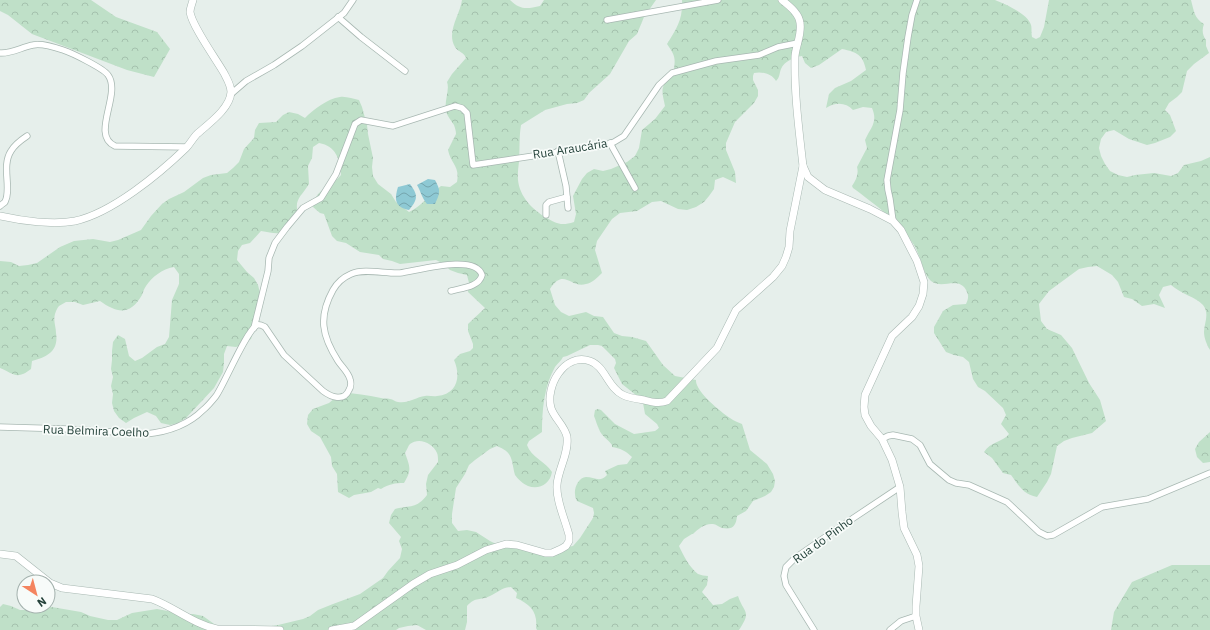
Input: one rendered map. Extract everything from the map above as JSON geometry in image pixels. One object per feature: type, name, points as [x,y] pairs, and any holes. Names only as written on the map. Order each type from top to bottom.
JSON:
[{"type":"street","points":[[0,216],[22,221],[54,222],[74,221],[93,216],[123,199],[148,182],[187,147],[196,135],[216,117],[228,101],[231,94],[231,87],[192,18],[190,11],[193,0]]},
{"type":"street","points":[[231,94],[246,82],[302,46],[344,12],[353,0]]},
{"type":"street","points":[[607,20],[718,0]]},
{"type":"street","points":[[332,630],[354,626],[413,584],[430,574],[457,565],[486,550],[506,544],[516,545],[545,553],[552,553],[566,546],[569,541],[569,535],[557,496],[557,487],[558,478],[566,452],[567,437],[551,408],[550,396],[553,382],[562,368],[572,361],[581,359],[589,360],[599,367],[611,385],[623,395],[655,402],[663,403],[668,401],[717,348],[736,310],[773,277],[782,266],[789,247],[790,231],[803,166],[795,82],[795,54],[801,30],[800,22],[793,11],[782,0]]},
{"type":"street","points":[[894,221],[887,180],[900,110],[908,37],[912,15],[917,0]]},
{"type":"street","points":[[338,17],[405,71]]},
{"type":"street","name":"Rua Araucária","points":[[254,328],[268,270],[269,258],[275,243],[303,208],[321,198],[336,174],[355,124],[361,120],[393,126],[455,106],[462,108],[467,113],[473,165],[610,144],[624,136],[659,85],[672,73],[716,61],[759,55],[778,47],[798,43]]},
{"type":"street","points":[[0,53],[7,53],[34,45],[43,45],[64,50],[106,72],[112,84],[112,91],[106,126],[106,135],[107,140],[112,145],[187,147]]},
{"type":"street","points":[[0,206],[5,202],[7,194],[6,169],[8,156],[17,143],[27,136]]},
{"type":"street","points":[[610,144],[635,188]]},
{"type":"street","points":[[558,151],[566,186],[568,208]]},
{"type":"street","points":[[803,166],[808,177],[826,190],[894,221],[901,230],[917,261],[924,282],[923,294],[919,306],[912,317],[892,336],[865,395],[864,407],[865,415],[871,426],[882,438],[892,460],[900,487],[904,528],[917,555],[920,566],[916,601],[916,616],[919,630]]},
{"type":"street","points":[[546,215],[546,205],[549,202],[567,197]]},
{"type":"street","points":[[254,328],[258,325],[262,325],[284,355],[329,396],[338,398],[343,397],[349,392],[350,380],[327,341],[323,329],[325,308],[334,288],[342,280],[352,274],[362,272],[400,273],[458,264],[474,266],[480,270],[482,275],[479,282],[451,291]]},
{"type":"street","name":"Rua Belmira Coelho","points":[[0,427],[68,428],[146,434],[158,433],[184,424],[202,411],[216,396],[246,338],[254,328]]},
{"type":"street","points":[[882,438],[893,435],[912,439],[920,445],[930,464],[949,480],[956,483],[969,485],[1007,502],[1039,532],[1047,536],[1053,535],[1102,507],[1148,499],[1210,473]]},
{"type":"street","name":"Rua do Pinho","points":[[814,630],[786,585],[784,576],[786,567],[795,558],[900,487]]},
{"type":"street","points":[[0,554],[16,556],[50,583],[62,588],[152,599],[163,603],[199,623],[217,629],[280,630]]},
{"type":"street","points":[[890,630],[901,621],[916,616]]},
{"type":"green space","points":[[0,0],[91,0],[116,17],[157,32],[170,49],[154,77],[127,70],[32,34],[8,15],[0,11]]},
{"type":"green space","points":[[462,0],[510,0],[517,6],[527,8],[540,6],[544,0],[656,0],[644,17],[637,34],[629,41],[610,74],[589,93],[584,100],[545,110],[521,125],[518,179],[521,192],[529,204],[539,213],[559,224],[566,224],[574,222],[576,214],[573,196],[587,173],[594,169],[603,171],[611,169],[627,162],[635,156],[639,148],[642,130],[655,119],[665,106],[663,89],[665,83],[673,76],[675,62],[674,56],[667,44],[679,23],[682,0],[995,0],[1016,10],[1026,17],[1031,25],[1032,37],[1036,39],[1040,37],[1044,27],[1049,0],[1191,0],[1196,17],[1204,24],[1203,34],[1209,53],[1187,71],[1182,92],[1169,103],[1165,110],[1170,115],[1176,131],[1170,137],[1147,145],[1129,139],[1114,130],[1106,132],[1101,139],[1099,148],[1101,156],[1110,171],[1127,177],[1154,173],[1171,176],[1178,173],[1184,165],[1210,157],[1210,350],[1204,334],[1206,315],[1205,308],[1200,302],[1171,285],[1163,287],[1159,295],[1165,308],[1154,304],[1142,306],[1132,299],[1124,297],[1118,282],[1112,275],[1097,266],[1079,269],[1049,291],[1039,304],[1041,321],[1047,329],[1061,335],[1072,348],[1089,383],[1100,400],[1106,421],[1092,433],[1072,438],[1057,446],[1051,474],[1037,497],[1025,492],[1011,475],[1003,473],[992,458],[984,452],[990,446],[1009,434],[1001,424],[1006,415],[1003,408],[985,391],[978,387],[973,379],[969,362],[963,357],[946,352],[934,333],[934,327],[943,311],[953,305],[966,304],[968,298],[967,292],[960,284],[940,284],[931,281],[926,274],[916,249],[902,229],[852,186],[857,177],[857,167],[867,148],[865,140],[874,121],[874,113],[872,108],[863,107],[853,110],[844,104],[837,104],[826,108],[829,94],[835,88],[851,81],[866,70],[863,61],[852,51],[842,49],[819,65],[811,68],[805,63],[802,56],[796,57],[782,66],[779,77],[776,81],[766,74],[760,72],[754,73],[753,80],[758,90],[758,96],[754,103],[735,122],[726,143],[726,150],[735,172],[736,183],[723,177],[715,180],[714,189],[704,202],[687,210],[678,209],[661,201],[652,202],[637,211],[620,213],[612,219],[597,241],[595,250],[602,273],[593,281],[581,285],[564,279],[559,280],[550,289],[555,305],[561,312],[569,316],[586,312],[594,316],[603,317],[614,333],[646,341],[663,365],[675,376],[696,380],[700,390],[709,401],[734,421],[742,424],[750,450],[767,464],[773,474],[775,481],[771,492],[753,501],[746,511],[737,516],[735,525],[731,528],[722,528],[714,524],[704,525],[684,539],[679,546],[692,568],[698,574],[708,576],[707,585],[702,592],[713,605],[722,604],[738,596],[746,612],[745,619],[739,630],[537,630],[536,617],[532,609],[516,598],[517,593],[511,587],[505,588],[490,596],[470,603],[467,606],[467,622],[465,630],[426,630],[417,625],[399,628],[396,630],[247,630],[303,619],[318,610],[360,594],[383,578],[400,558],[402,549],[399,541],[401,537],[389,523],[391,515],[395,509],[413,506],[420,503],[427,495],[426,484],[428,475],[438,462],[438,455],[435,449],[429,444],[421,441],[410,444],[405,453],[409,471],[404,483],[392,484],[381,489],[378,488],[371,492],[354,495],[349,498],[338,492],[337,474],[332,466],[331,457],[320,437],[311,431],[307,424],[308,415],[313,409],[329,403],[341,393],[366,395],[402,402],[425,396],[444,395],[450,392],[456,383],[457,378],[454,360],[460,354],[470,351],[473,348],[468,331],[468,324],[485,308],[468,292],[469,283],[467,275],[450,270],[444,264],[436,260],[400,264],[383,259],[379,255],[360,252],[346,243],[337,241],[332,236],[324,214],[320,213],[313,207],[318,194],[341,175],[340,164],[336,154],[329,147],[319,143],[313,147],[312,158],[308,166],[309,184],[298,201],[298,214],[293,220],[291,228],[280,233],[261,231],[250,243],[242,245],[238,251],[237,260],[254,278],[258,285],[262,301],[262,309],[257,316],[251,339],[236,347],[227,346],[224,354],[223,372],[214,388],[186,418],[178,423],[170,425],[161,423],[156,416],[147,412],[126,423],[119,418],[114,411],[112,403],[113,394],[111,386],[113,377],[111,369],[113,342],[118,335],[125,339],[129,356],[135,361],[142,358],[157,347],[165,344],[169,337],[172,300],[179,284],[179,274],[174,267],[161,272],[154,277],[146,286],[137,302],[128,309],[118,310],[100,301],[83,305],[75,302],[66,302],[59,306],[54,317],[56,344],[54,349],[47,355],[32,361],[31,369],[22,374],[16,375],[0,368],[0,261],[11,262],[19,266],[28,265],[37,263],[60,247],[74,241],[93,239],[110,242],[141,230],[151,216],[169,199],[184,192],[203,178],[211,175],[227,173],[233,168],[239,162],[244,149],[254,138],[255,130],[259,123],[276,122],[283,115],[289,112],[298,114],[305,118],[321,105],[340,97],[359,100],[367,125],[373,158],[373,176],[378,184],[391,194],[396,202],[409,212],[422,203],[441,186],[450,187],[457,182],[457,172],[448,150],[456,132],[454,125],[448,116],[446,103],[448,88],[447,82],[466,58],[464,54],[455,47],[452,35],[454,24]],"holes":[[[590,345],[602,346],[615,359],[616,363],[614,368],[622,384],[641,399],[645,414],[657,424],[659,428],[655,431],[634,434],[615,424],[601,410],[595,410],[594,416],[601,434],[612,445],[612,447],[623,450],[632,457],[627,464],[618,465],[605,471],[607,475],[602,479],[583,477],[576,486],[575,497],[577,501],[593,508],[594,513],[593,518],[580,538],[573,546],[558,549],[533,549],[498,545],[476,532],[467,530],[458,531],[452,523],[456,488],[469,465],[490,449],[497,446],[506,451],[511,458],[515,475],[526,485],[536,487],[543,485],[549,480],[552,472],[532,453],[527,445],[529,441],[542,432],[543,407],[548,382],[555,367],[563,357]]]},
{"type":"green space","points":[[1210,432],[1210,462],[1203,463],[1197,457],[1195,449],[1199,442]]},
{"type":"green space","points":[[1172,565],[1210,565],[1210,630],[1111,630],[1114,612],[1132,582]]},
{"type":"green space","points":[[3,604],[11,606],[16,608],[16,614],[56,614],[56,608],[81,612],[90,616],[108,620],[117,620],[132,613],[157,609],[203,616],[217,626],[242,630],[0,630],[0,607]]},
{"type":"water","points":[[428,179],[435,180],[439,190],[435,204],[427,204],[417,185]]},
{"type":"water","points":[[410,184],[415,192],[416,198],[409,210],[398,205],[396,196],[398,187]]}]
